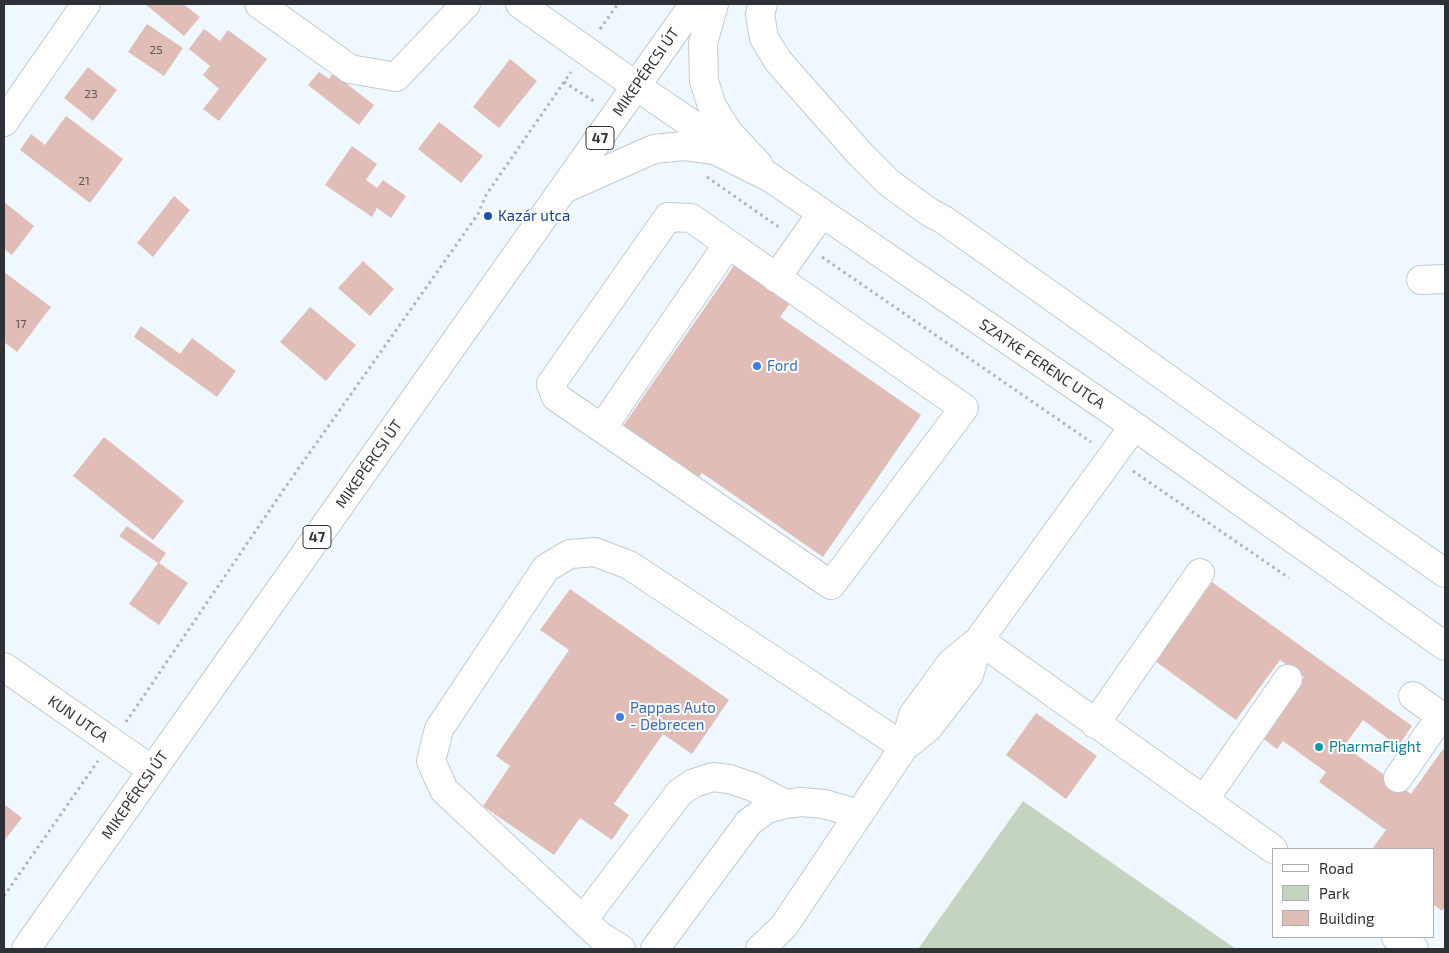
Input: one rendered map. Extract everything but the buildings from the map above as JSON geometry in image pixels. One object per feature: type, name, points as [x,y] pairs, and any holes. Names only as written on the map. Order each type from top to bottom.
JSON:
[{"type":"main road","points":[[4,122],[86,4]]},
{"type":"main road","points":[[259,4],[350,69],[396,77],[466,4]]},
{"type":"main road","points":[[520,4],[636,86]]},
{"type":"main road","name":"MIKEPÉRCSI ÚT","points":[[26,949],[694,4]]},
{"type":"main road","points":[[714,4],[703,43],[704,81],[712,106],[728,132],[773,179]]},
{"type":"main road","points":[[763,4],[760,14],[764,38],[778,61],[861,155],[888,182],[1445,573]]},
{"type":"main road","name":"SZATKE FERENC UTCA","points":[[636,86],[1134,426],[1445,646]]},
{"type":"main road","points":[[564,189],[654,149],[684,146],[715,150],[773,179]]},
{"type":"main road","points":[[776,278],[822,213]]},
{"type":"main road","points":[[668,217],[691,218],[728,244],[964,408],[831,584],[556,398],[551,384],[668,217]]},
{"type":"main road","points":[[602,428],[728,244]]},
{"type":"main road","points":[[760,949],[784,926],[904,747],[928,728],[969,675],[978,640],[1134,426]]},
{"type":"main road","points":[[621,949],[600,936],[444,790],[431,760],[439,729],[546,568],[570,554],[595,552],[629,565],[904,747]]},
{"type":"main road","points":[[1095,724],[1200,573]]},
{"type":"main road","points":[[978,640],[1272,848]]},
{"type":"main road","name":"KUN UTCA","points":[[4,667],[152,770]]},
{"type":"main road","points":[[1204,800],[1288,679]]},
{"type":"main road","points":[[1398,778],[1443,717],[1412,696]]},
{"type":"main road","points":[[583,920],[680,792],[694,783],[713,776],[729,779],[753,787],[785,804]]},
{"type":"main road","points":[[744,784],[750,803],[748,822]]},
{"type":"main road","points":[[655,949],[748,822],[768,809],[801,802],[824,804],[859,814]]},
{"type":"main road","points":[[1398,938],[1414,949]]},
{"type":"path","points":[[4,896],[112,742],[282,492],[478,214],[486,195],[618,4]]},
{"type":"path","points":[[705,176],[1289,578]]},
{"type":"green space","points":[[1023,801],[1236,949],[918,949]]},
{"type":"place","name":"Kazár utca","points":[[488,216]]},
{"type":"place","name":"Ford","points":[[757,366]]},
{"type":"place","name":"Pappas Auto - Debrecen","points":[[620,717]]},
{"type":"place","name":"PharmaFlight","points":[[1319,747]]}]
